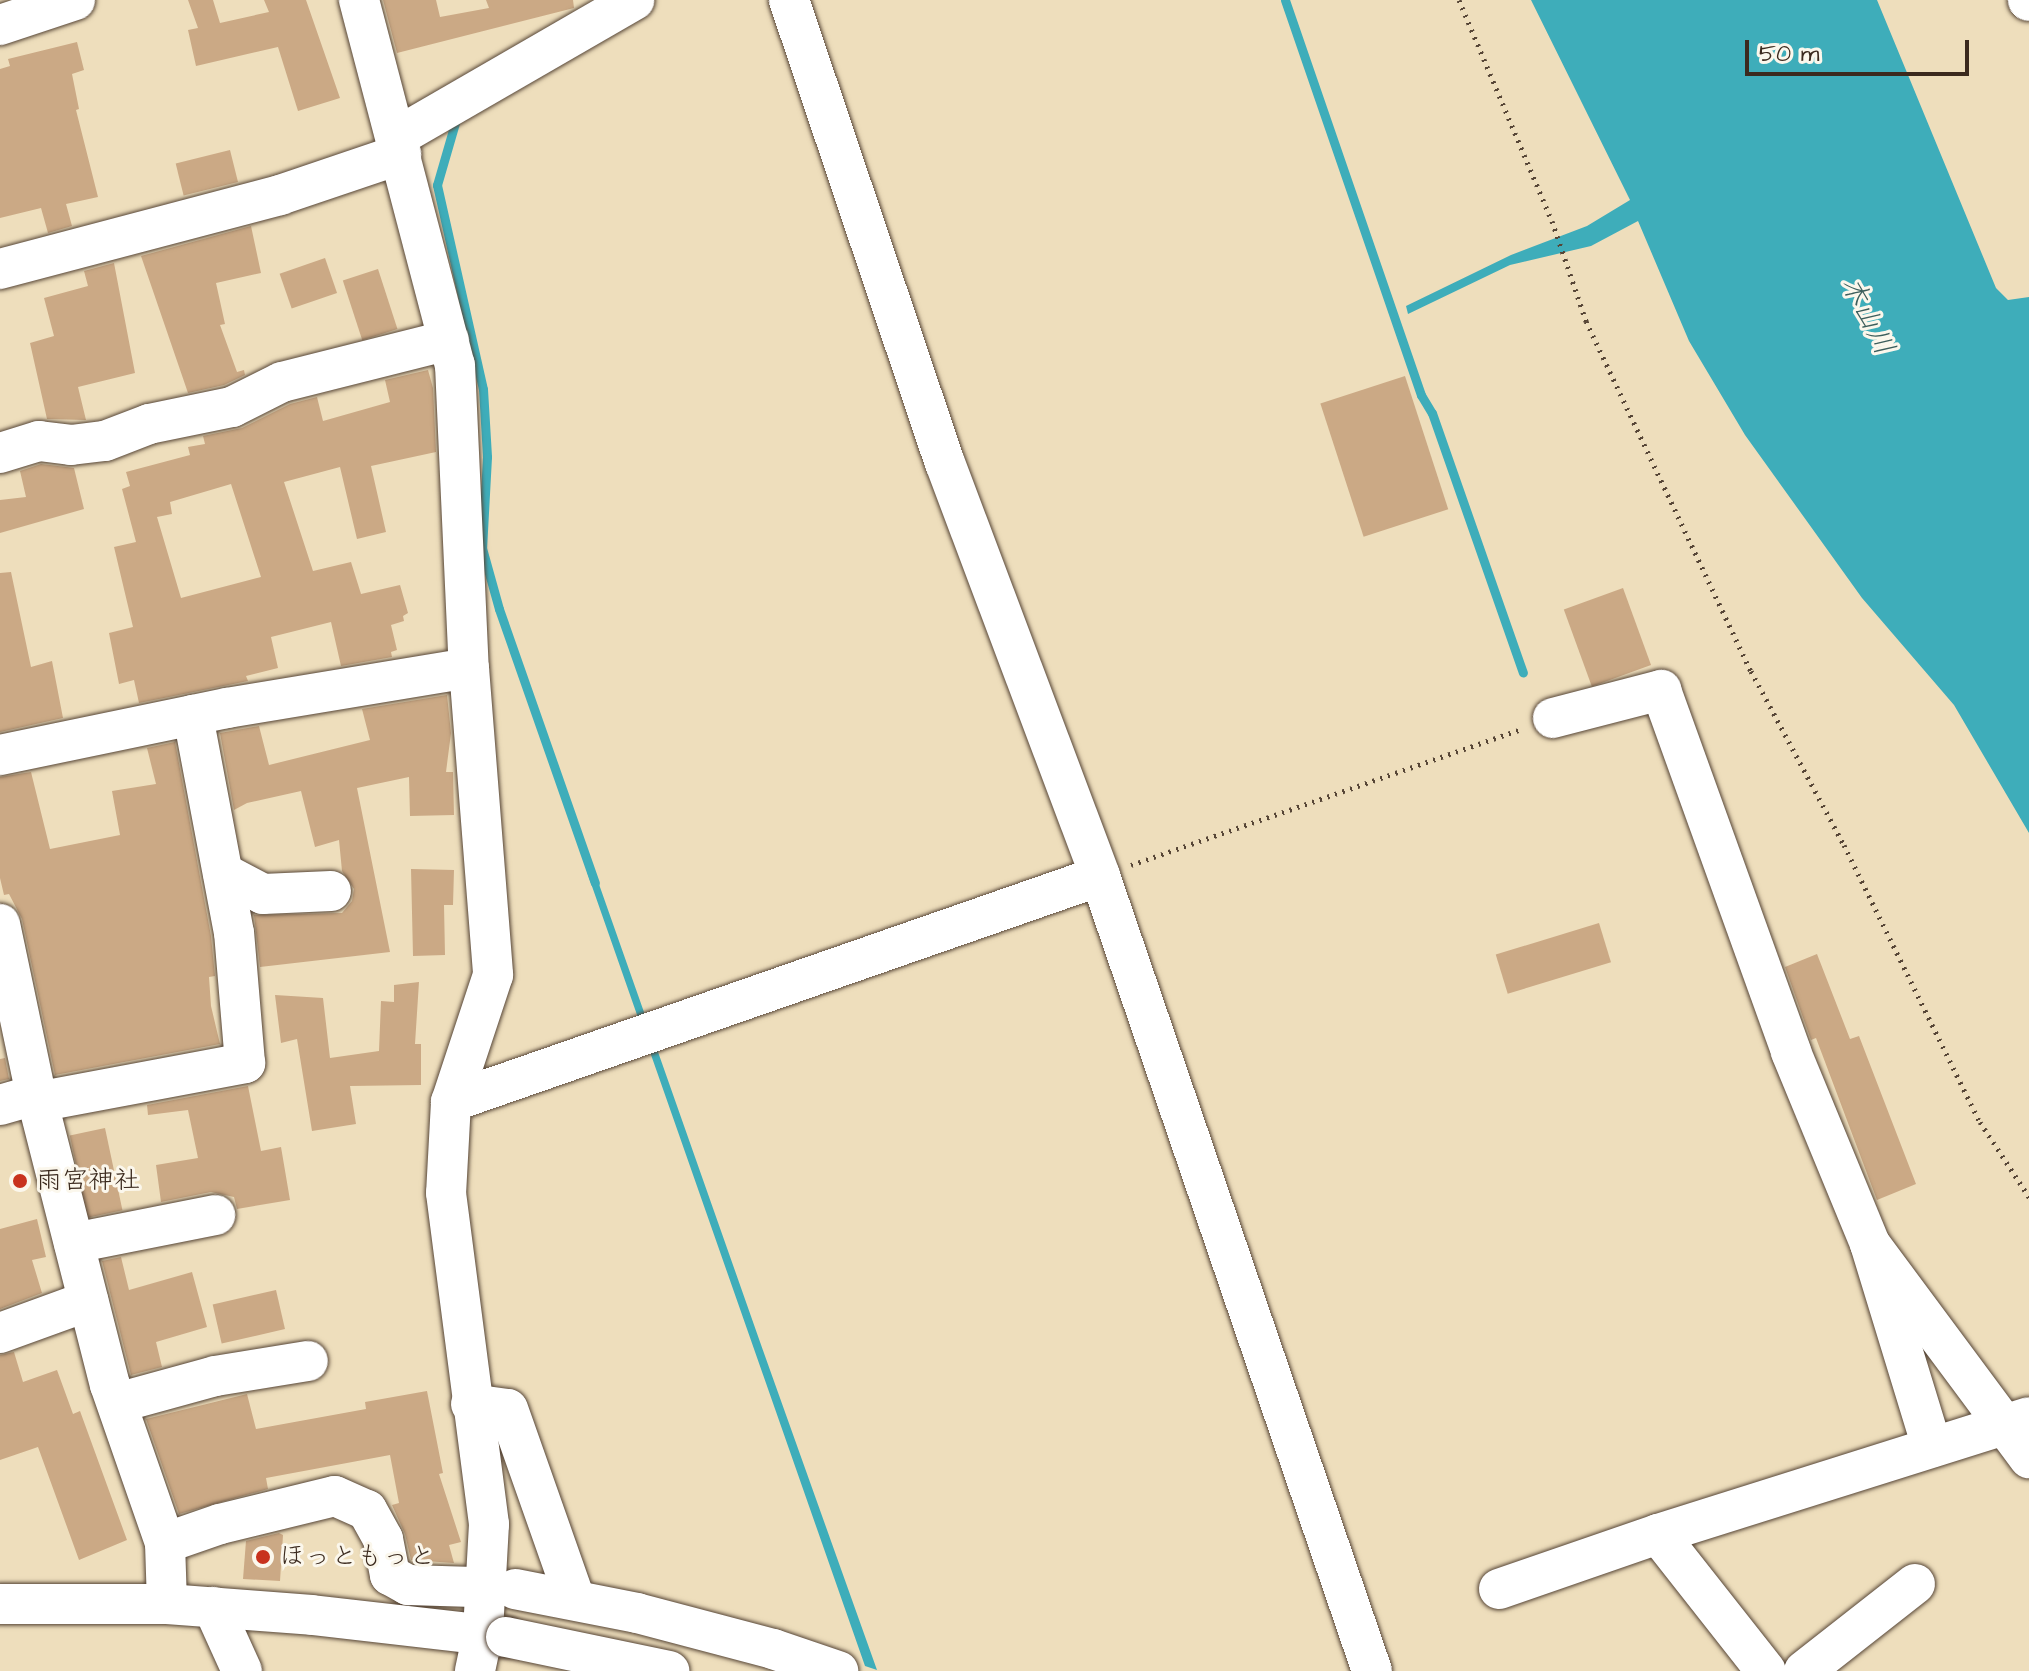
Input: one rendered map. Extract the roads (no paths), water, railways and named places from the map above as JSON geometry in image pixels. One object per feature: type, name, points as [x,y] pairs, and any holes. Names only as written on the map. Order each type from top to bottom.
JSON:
[{"type":"street","points":[[0,25],[75,0]]},
{"type":"street","points":[[359,0],[455,365],[469,668],[493,975],[451,1102],[446,1193],[489,1524],[495,1635],[475,1671]]},
{"type":"street","points":[[0,269],[280,195],[399,145],[634,0]]},
{"type":"street","points":[[789,0],[945,463],[1100,876],[1372,1671]]},
{"type":"street","points":[[0,453],[39,441],[71,445],[105,441],[149,424],[232,407],[282,382],[449,340]]},
{"type":"street","points":[[0,755],[193,715],[469,668]]},
{"type":"street","points":[[1553,718],[1661,690],[1791,1052],[1870,1244],[1932,1447]]},
{"type":"street","points":[[24,1101],[245,1063],[234,933],[193,715]]},
{"type":"street","points":[[223,873],[263,894],[331,891]]},
{"type":"street","points":[[451,1102],[1100,876]]},
{"type":"street","points":[[0,924],[24,1101],[74,1243],[117,1403],[165,1543],[167,1604]]},
{"type":"street","points":[[74,1243],[215,1215]]},
{"type":"street","points":[[1870,1244],[2016,1421],[2029,1458]]},
{"type":"street","points":[[0,1333],[88,1301]]},
{"type":"street","points":[[117,1403],[215,1376],[308,1361]]},
{"type":"street","points":[[471,1404],[508,1409],[575,1599]]},
{"type":"street","points":[[1499,1589],[1658,1534],[2016,1421]]},
{"type":"street","points":[[165,1543],[220,1524],[335,1496],[367,1510],[383,1539],[390,1575],[408,1585],[474,1587]]},
{"type":"street","points":[[1658,1534],[1766,1671]]},
{"type":"street","points":[[1804,1671],[1915,1584]]},
{"type":"street","points":[[515,1589],[575,1599],[773,1649],[838,1671]]},
{"type":"street","points":[[0,1604],[167,1604],[495,1635],[669,1671]]},
{"type":"street","points":[[213,1607],[242,1671]]},
{"type":"water","name":"木山川","points":[[1531,0],[1877,0],[1996,288],[2008,300],[2029,297],[2029,833],[1954,705],[1862,598],[1745,435],[1689,341],[1638,221],[1591,246],[1510,265],[1408,314],[1406,306],[1511,255],[1587,226],[1630,200]]},
{"type":"water","points":[[594,870],[877,1670],[865,1666],[587,872]]},
{"type":"waterway","points":[[1285,0],[1421,395],[1432,413],[1523,673]]},
{"type":"waterway","points":[[457,116],[437,185],[483,389],[487,457],[482,548],[499,609],[595,883]]},
{"type":"place","name":"雨宮神社","points":[[20,1181]]},
{"type":"place","name":"ほっともっと","points":[[263,1557]]}]
